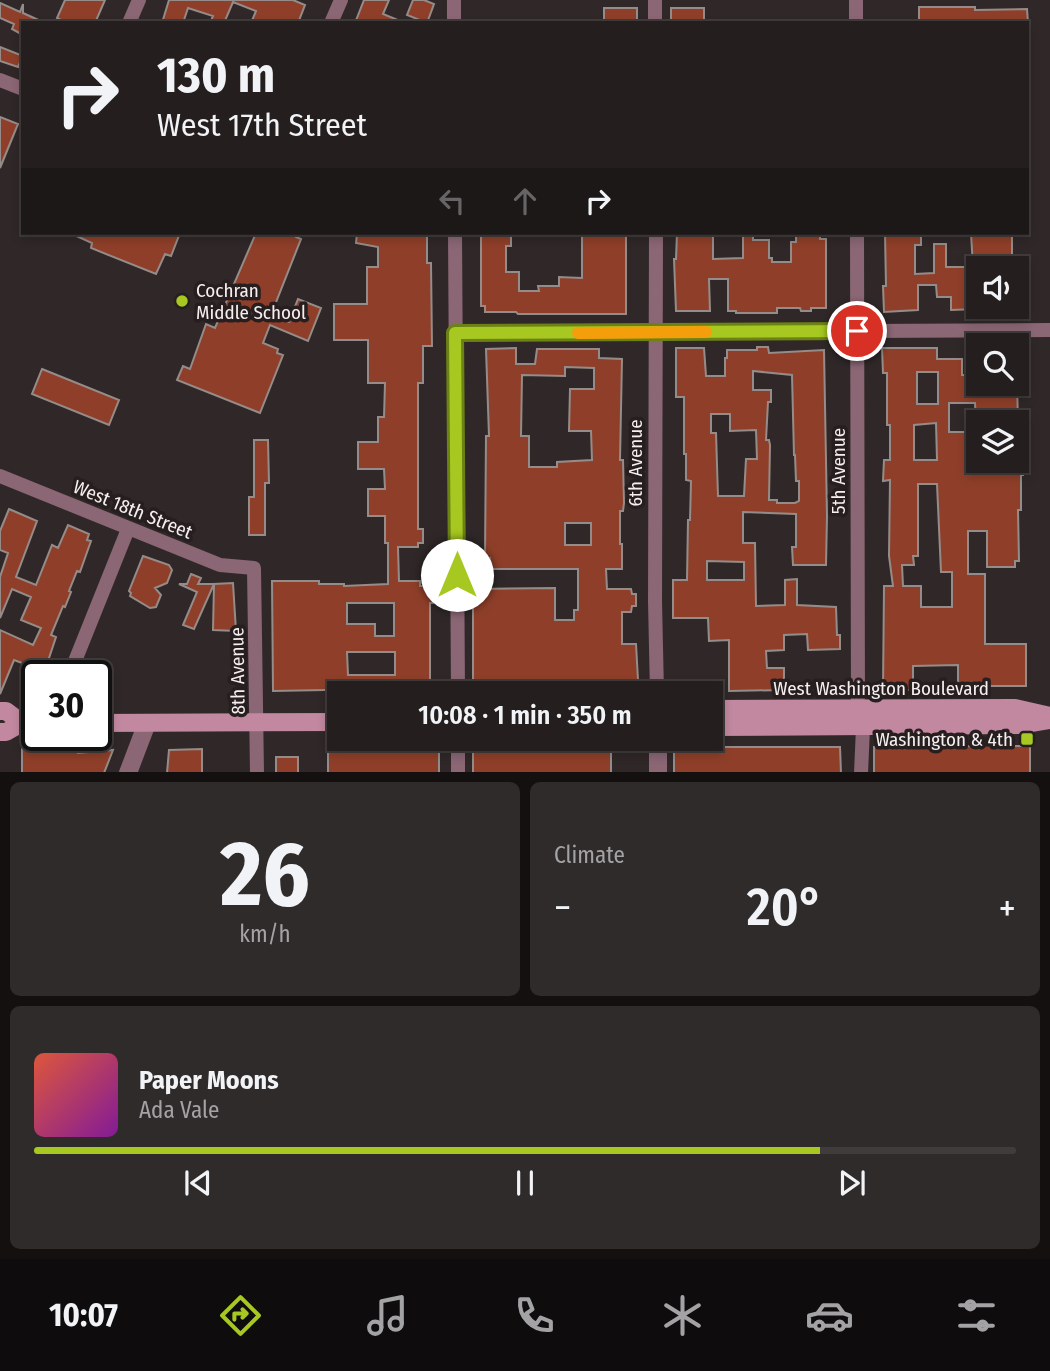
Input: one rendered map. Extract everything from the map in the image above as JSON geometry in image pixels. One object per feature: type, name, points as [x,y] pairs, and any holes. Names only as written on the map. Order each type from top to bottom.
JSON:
[{"type":"main road","name":"West Washington Boulevard","points":[[723,709],[1015,708],[1050,718]]},
{"type":"main road","points":[[0,711],[21,719]]},
{"type":"main road","name":"West Washington Boulevard","points":[[723,727],[1019,725],[1050,718]]},
{"type":"main road","points":[[112,723],[327,722]]},
{"type":"main road","points":[[0,732],[21,726]]},
{"type":"street","points":[[130,21],[139,0]]},
{"type":"street","points":[[332,21],[341,0]]},
{"type":"street","points":[[454,0],[454,21]]},
{"type":"street","points":[[655,0],[655,21]]},
{"type":"street","points":[[856,0],[856,21]]},
{"type":"street","points":[[0,80],[21,88]]},
{"type":"street","points":[[455,235],[458,681]]},
{"type":"street","name":"6th Avenue","points":[[656,235],[657,681]]},
{"type":"street","name":"5th Avenue","points":[[857,235],[858,709]]},
{"type":"street","points":[[455,333],[1050,330]]},
{"type":"street","name":"West 18th Street","points":[[0,476],[220,565],[254,568]]},
{"type":"street","points":[[75,660],[128,529]]},
{"type":"street","name":"8th Avenue","points":[[254,568],[257,772]]},
{"type":"street","points":[[128,772],[147,723]]},
{"type":"street","points":[[861,772],[863,728]]},
{"type":"street","points":[[458,751],[458,772]]},
{"type":"street","points":[[658,751],[658,772]]},
{"type":"building","points":[[65,0],[105,0],[96,21],[63,21],[57,18]]},
{"type":"building","points":[[169,0],[293,0],[305,5],[299,21],[252,21],[256,11],[233,2],[225,21],[211,21],[213,16],[188,8],[184,21],[163,21]]},
{"type":"building","points":[[364,0],[389,0],[383,14],[400,21],[356,21]]},
{"type":"building","points":[[413,0],[434,4],[428,21],[407,15]]},
{"type":"building","points":[[0,3],[20,12],[23,4],[23,13],[41,21],[21,21],[21,34],[12,29],[14,24],[0,18]]},
{"type":"building","points":[[919,7],[975,7],[975,10],[1027,9],[1028,21],[919,21]]},
{"type":"building","points":[[604,8],[637,8],[637,21],[604,21]]},
{"type":"building","points":[[671,8],[704,8],[704,21],[671,21]]},
{"type":"building","points":[[0,47],[21,55],[18,67],[0,61]]},
{"type":"building","points":[[0,117],[18,124],[0,168]]},
{"type":"building","points":[[74,235],[179,235],[171,256],[165,254],[156,274],[91,248],[92,243]]},
{"type":"building","points":[[255,235],[297,235],[296,237],[301,239],[271,315],[289,322],[298,299],[321,308],[308,341],[270,325],[263,343],[278,349],[277,353],[283,355],[260,413],[177,380],[183,366],[190,369],[206,324],[215,328]]},
{"type":"building","points":[[357,235],[427,235],[427,263],[431,263],[432,346],[423,346],[423,383],[418,383],[418,529],[423,529],[423,543],[418,543],[418,547],[398,547],[399,581],[420,581],[420,586],[433,586],[433,603],[430,603],[430,681],[327,681],[327,690],[273,691],[272,581],[319,581],[319,584],[344,586],[388,584],[385,516],[368,516],[368,489],[385,489],[384,469],[358,469],[358,442],[378,442],[378,417],[384,417],[385,383],[368,383],[368,340],[334,340],[334,304],[367,304],[367,267],[378,267],[378,247],[356,243]],"holes":[[[347,603],[394,603],[394,636],[375,636],[375,624],[347,624]],[[347,652],[395,652],[395,675],[348,675]]]},
{"type":"building","points":[[481,235],[511,235],[511,246],[506,246],[506,272],[519,272],[519,291],[539,291],[538,286],[559,286],[559,277],[582,278],[582,235],[626,235],[626,314],[518,314],[485,312],[485,306],[481,306]]},
{"type":"building","points":[[677,235],[713,235],[713,259],[743,258],[743,235],[753,235],[753,240],[769,240],[769,258],[772,258],[772,262],[791,262],[791,242],[796,242],[796,235],[820,235],[820,239],[826,239],[826,308],[801,311],[800,308],[777,308],[777,313],[736,313],[728,311],[728,279],[709,279],[710,311],[676,311]]},
{"type":"building","points":[[885,235],[921,235],[921,245],[915,245],[915,274],[934,273],[934,244],[946,244],[946,267],[966,267],[966,309],[951,310],[951,297],[937,297],[936,285],[918,285],[918,310],[884,312],[883,286],[886,286]]},
{"type":"building","points":[[971,235],[1012,235],[1012,256],[972,256]]},
{"type":"building","points":[[757,347],[768,347],[769,353],[824,350],[827,516],[826,565],[793,565],[796,514],[743,512],[743,543],[755,543],[756,606],[785,605],[785,580],[797,579],[797,605],[836,607],[840,649],[808,650],[807,634],[784,635],[784,650],[766,651],[767,668],[784,668],[784,690],[729,691],[729,640],[709,641],[708,618],[673,618],[673,580],[687,580],[691,481],[686,480],[684,397],[676,397],[676,348],[704,348],[706,376],[725,376],[727,350],[757,350]],"holes":[[[753,371],[792,375],[794,455],[796,481],[799,481],[799,501],[795,503],[769,500],[770,445],[769,440],[766,440],[771,390],[753,390]],[[711,414],[730,414],[730,431],[756,430],[757,459],[746,459],[744,496],[718,496],[716,433],[711,433]],[[707,561],[744,562],[744,580],[707,580]]]},
{"type":"building","points":[[516,348],[516,364],[535,364],[537,349],[599,349],[599,358],[622,359],[622,569],[606,569],[607,589],[631,589],[632,594],[636,594],[636,606],[632,606],[631,612],[622,612],[622,644],[636,644],[638,680],[473,681],[473,589],[555,588],[555,620],[574,620],[574,610],[578,610],[578,569],[490,569],[490,558],[485,558],[486,436],[489,436],[486,349]],"holes":[[[565,367],[594,368],[594,389],[570,389],[569,431],[591,431],[592,460],[557,462],[557,467],[529,467],[529,436],[521,436],[522,375],[565,376]],[[565,523],[591,523],[591,545],[565,545]]]},
{"type":"building","points":[[882,348],[937,348],[937,359],[962,359],[962,375],[966,375],[966,396],[1017,396],[1018,410],[975,410],[975,403],[949,403],[949,432],[966,432],[966,473],[1023,473],[1021,510],[1018,510],[1019,561],[1015,561],[1015,567],[987,567],[987,531],[968,531],[968,574],[985,574],[985,644],[1026,644],[1026,686],[985,686],[985,690],[958,690],[958,665],[913,666],[913,690],[883,690],[884,586],[893,586],[889,556],[890,480],[883,481],[884,460],[890,460],[887,373],[883,373]],"holes":[[[917,372],[938,372],[938,404],[917,404]],[[936,423],[937,460],[914,460],[914,425]],[[918,484],[937,484],[941,572],[952,572],[952,607],[921,607],[921,586],[903,586],[902,565],[914,565],[913,556],[918,556]]]},
{"type":"building","points":[[42,369],[119,400],[109,425],[32,394]]},
{"type":"building","points":[[254,440],[268,440],[269,483],[265,483],[265,535],[249,535],[249,497],[254,497]]},
{"type":"building","points":[[9,509],[37,521],[16,577],[36,585],[52,545],[58,548],[68,525],[89,534],[87,540],[91,541],[51,635],[56,637],[48,660],[21,660],[21,663],[14,660],[0,694],[0,630],[33,645],[41,628],[21,620],[31,597],[12,589],[0,618],[0,577],[8,553],[0,550],[0,531]]},
{"type":"building","points":[[143,556],[169,565],[172,570],[167,583],[155,588],[161,595],[156,607],[150,608],[130,596],[129,591]]},
{"type":"building","points":[[191,574],[201,578],[198,584],[214,584],[194,629],[183,625],[197,592],[179,584],[187,584]]},
{"type":"building","points":[[233,583],[236,631],[213,630],[214,584]]},
{"type":"building","points":[[990,739],[996,746],[1030,746],[1030,772],[874,772],[874,747],[978,746],[978,743],[988,743]]},
{"type":"building","points":[[723,747],[840,747],[841,772],[674,772],[674,751],[723,751]]},
{"type":"building","points":[[202,749],[202,772],[167,772],[169,750]]},
{"type":"building","points":[[113,750],[104,772],[22,772],[22,751],[78,753]]},
{"type":"building","points":[[328,751],[439,751],[439,772],[328,772]]},
{"type":"building","points":[[473,751],[611,751],[611,772],[473,772]]},
{"type":"building","points":[[276,757],[298,757],[298,772],[276,772]]},
{"type":"slow traffic","points":[[578,333],[706,332]]},
{"type":"place","name":"Cochran Middle School","points":[[182,301]]},
{"type":"place","name":"Washington & 4th","points":[[1027,739]]},
{"type":"route","points":[[457,575],[455,333],[857,331]]}]
